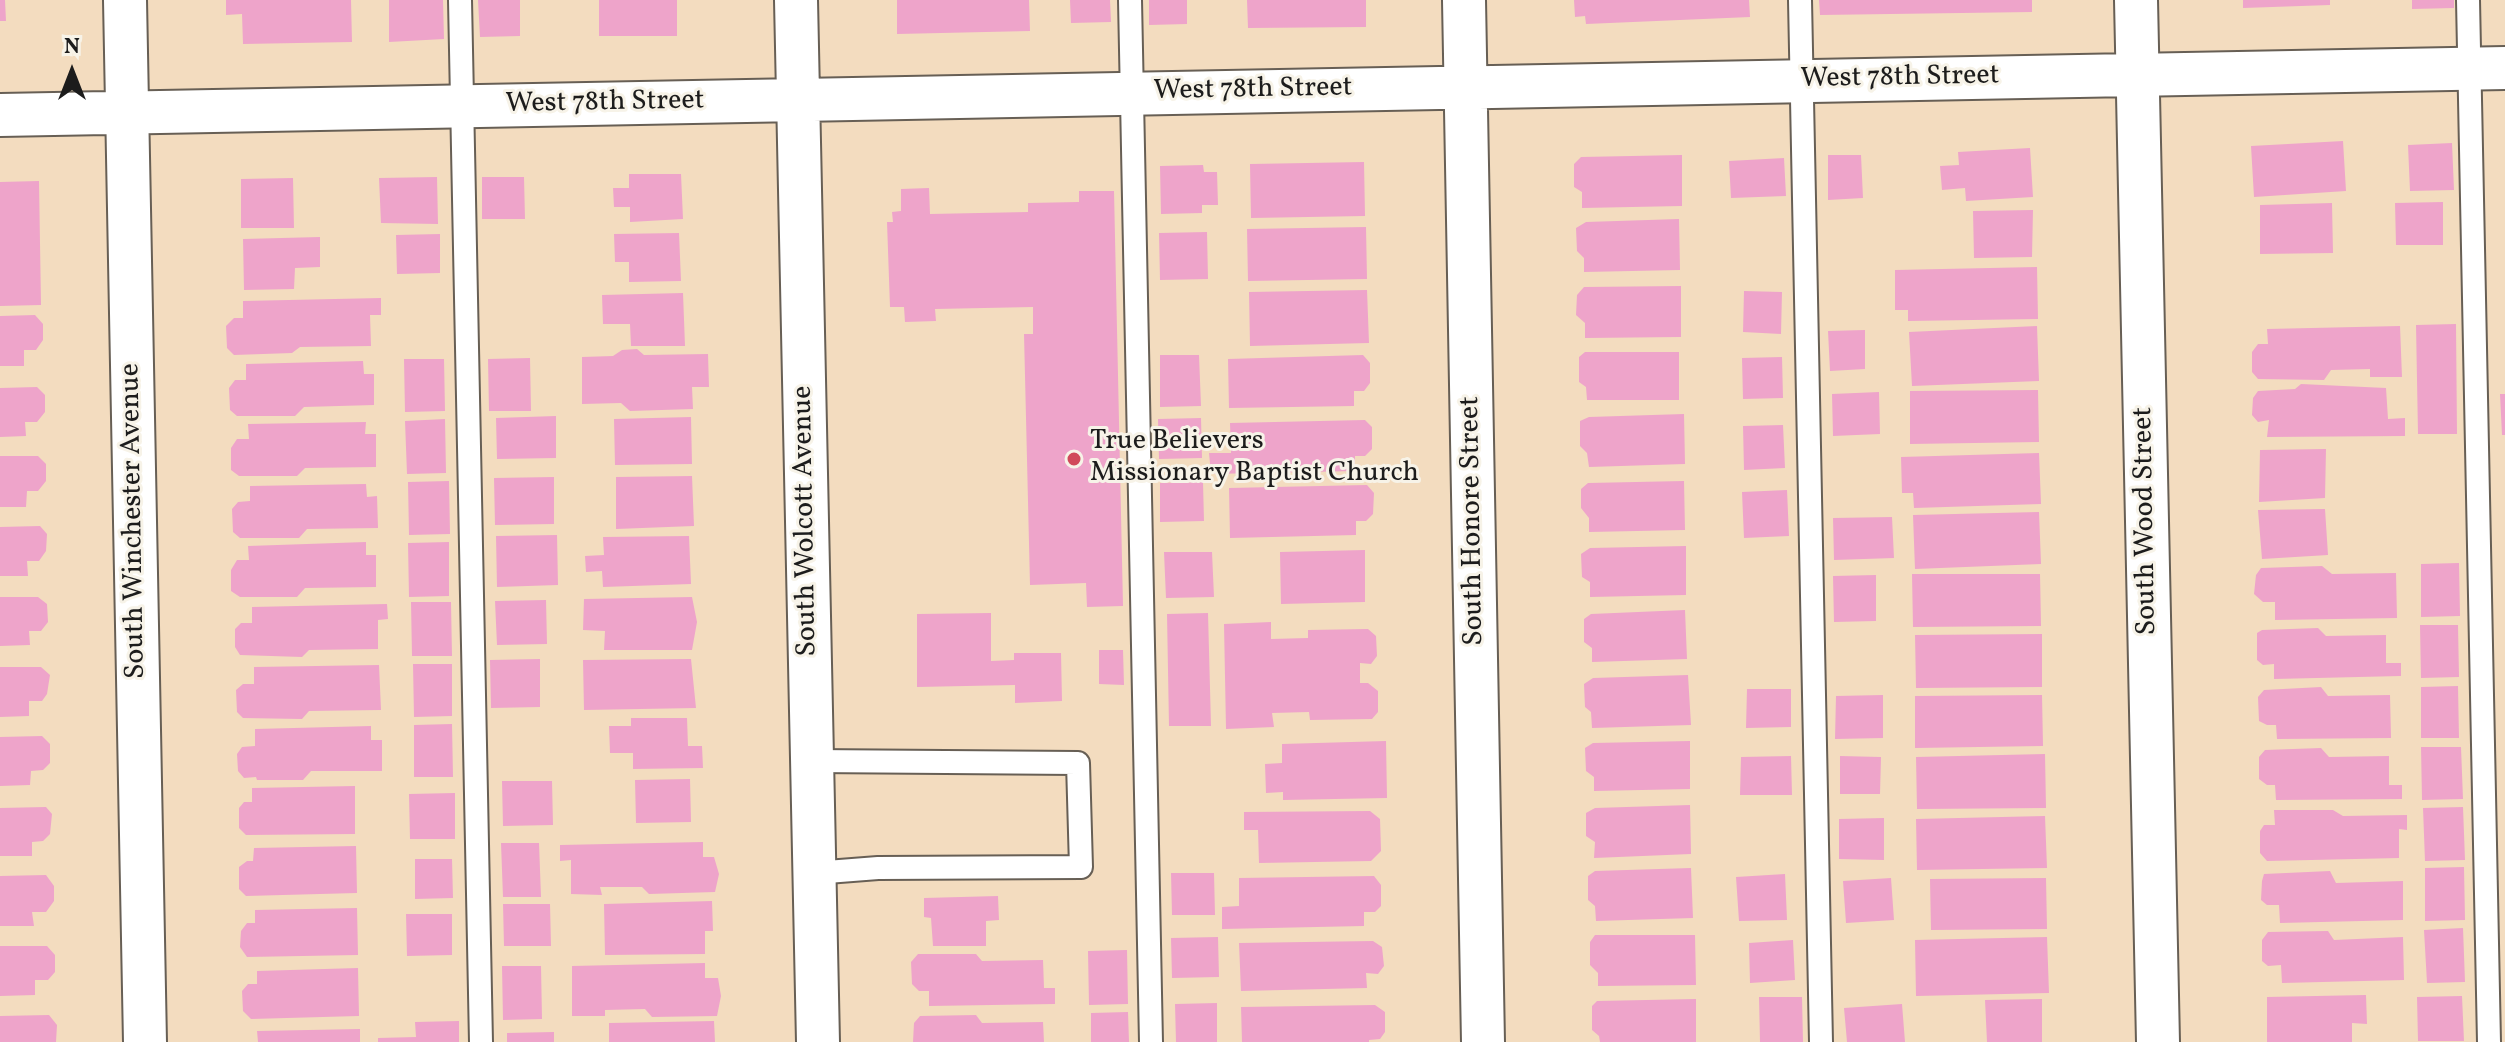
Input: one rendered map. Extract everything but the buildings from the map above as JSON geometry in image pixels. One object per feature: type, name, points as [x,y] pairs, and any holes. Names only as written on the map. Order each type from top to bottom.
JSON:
[{"type":"street","name":"South Winchester Avenue","points":[[125,0],[145,1042]]},
{"type":"street","name":"South Wolcott Avenue","points":[[796,0],[818,1042]]},
{"type":"street","name":"South Honore Street","points":[[1464,0],[1483,1042]]},
{"type":"street","name":"South Wood Street","points":[[2136,0],[2158,1042]]},
{"type":"street","name":"West 78th Street","points":[[0,115],[2487,68]]},
{"type":"lane","points":[[460,0],[481,1042]]},
{"type":"lane","points":[[1130,0],[1151,1042]]},
{"type":"lane","points":[[1800,0],[1821,1042]]},
{"type":"lane","points":[[2468,0],[2487,68],[2489,1042]]},
{"type":"lane","points":[[812,761],[1078,763],[1081,867],[878,868],[814,873]]},
{"type":"place","name":"True Believers Missionary Baptist Church","points":[[1074,459]]}]
